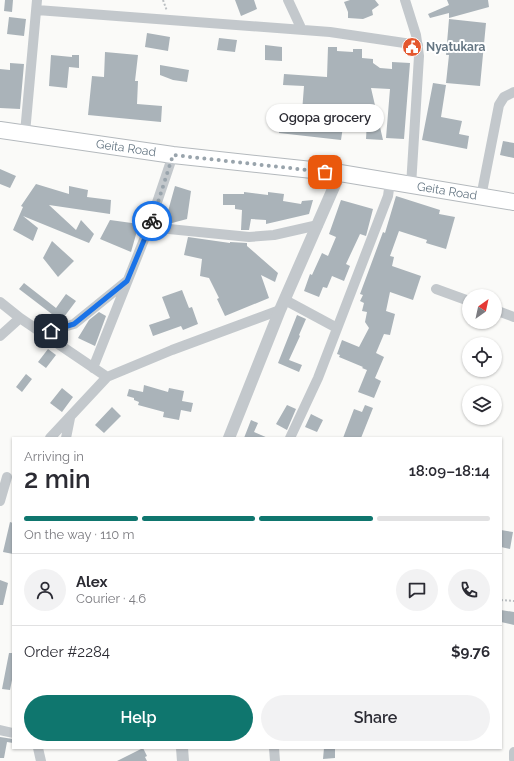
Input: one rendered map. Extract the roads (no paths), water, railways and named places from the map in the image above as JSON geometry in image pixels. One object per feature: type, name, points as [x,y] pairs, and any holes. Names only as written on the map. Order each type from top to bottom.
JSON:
[{"type":"highway","name":"Geita Road","points":[[0,130],[173,155],[340,173],[514,202]]},
{"type":"street","points":[[288,0],[302,30]]},
{"type":"street","points":[[405,0],[418,44],[411,186]]},
{"type":"street","points":[[25,134],[37,5],[330,32],[418,44]]},
{"type":"street","points":[[481,196],[499,106],[504,97],[514,92]]},
{"type":"street","points":[[93,368],[149,227],[173,155]]},
{"type":"street","points":[[229,437],[283,305],[340,173]]},
{"type":"street","points":[[290,437],[318,378],[388,196],[390,182]]},
{"type":"street","points":[[149,227],[249,237],[274,235],[318,225]]},
{"type":"street","points":[[42,333],[74,324],[127,281]]},
{"type":"street","points":[[436,289],[462,298]]},
{"type":"street","points":[[0,302],[20,318],[108,377]]},
{"type":"street","points":[[51,437],[108,377],[283,305],[337,328]]},
{"type":"street","points":[[502,313],[514,317]]},
{"type":"street","points":[[0,336],[20,318]]},
{"type":"street","points":[[66,437],[70,418]]},
{"type":"street","points":[[0,501],[7,477]]},
{"type":"street","points":[[0,730],[12,733]]},
{"type":"street","points":[[38,749],[41,761]]},
{"type":"street","points":[[182,749],[183,761]]},
{"type":"street","points":[[274,749],[275,761]]},
{"type":"street","points":[[514,752],[514,759]]},
{"type":"place","name":"Nyatukara","points":[[412,47]]},
{"type":"place","name":"Ogopa grocery","points":[[325,172]]}]
